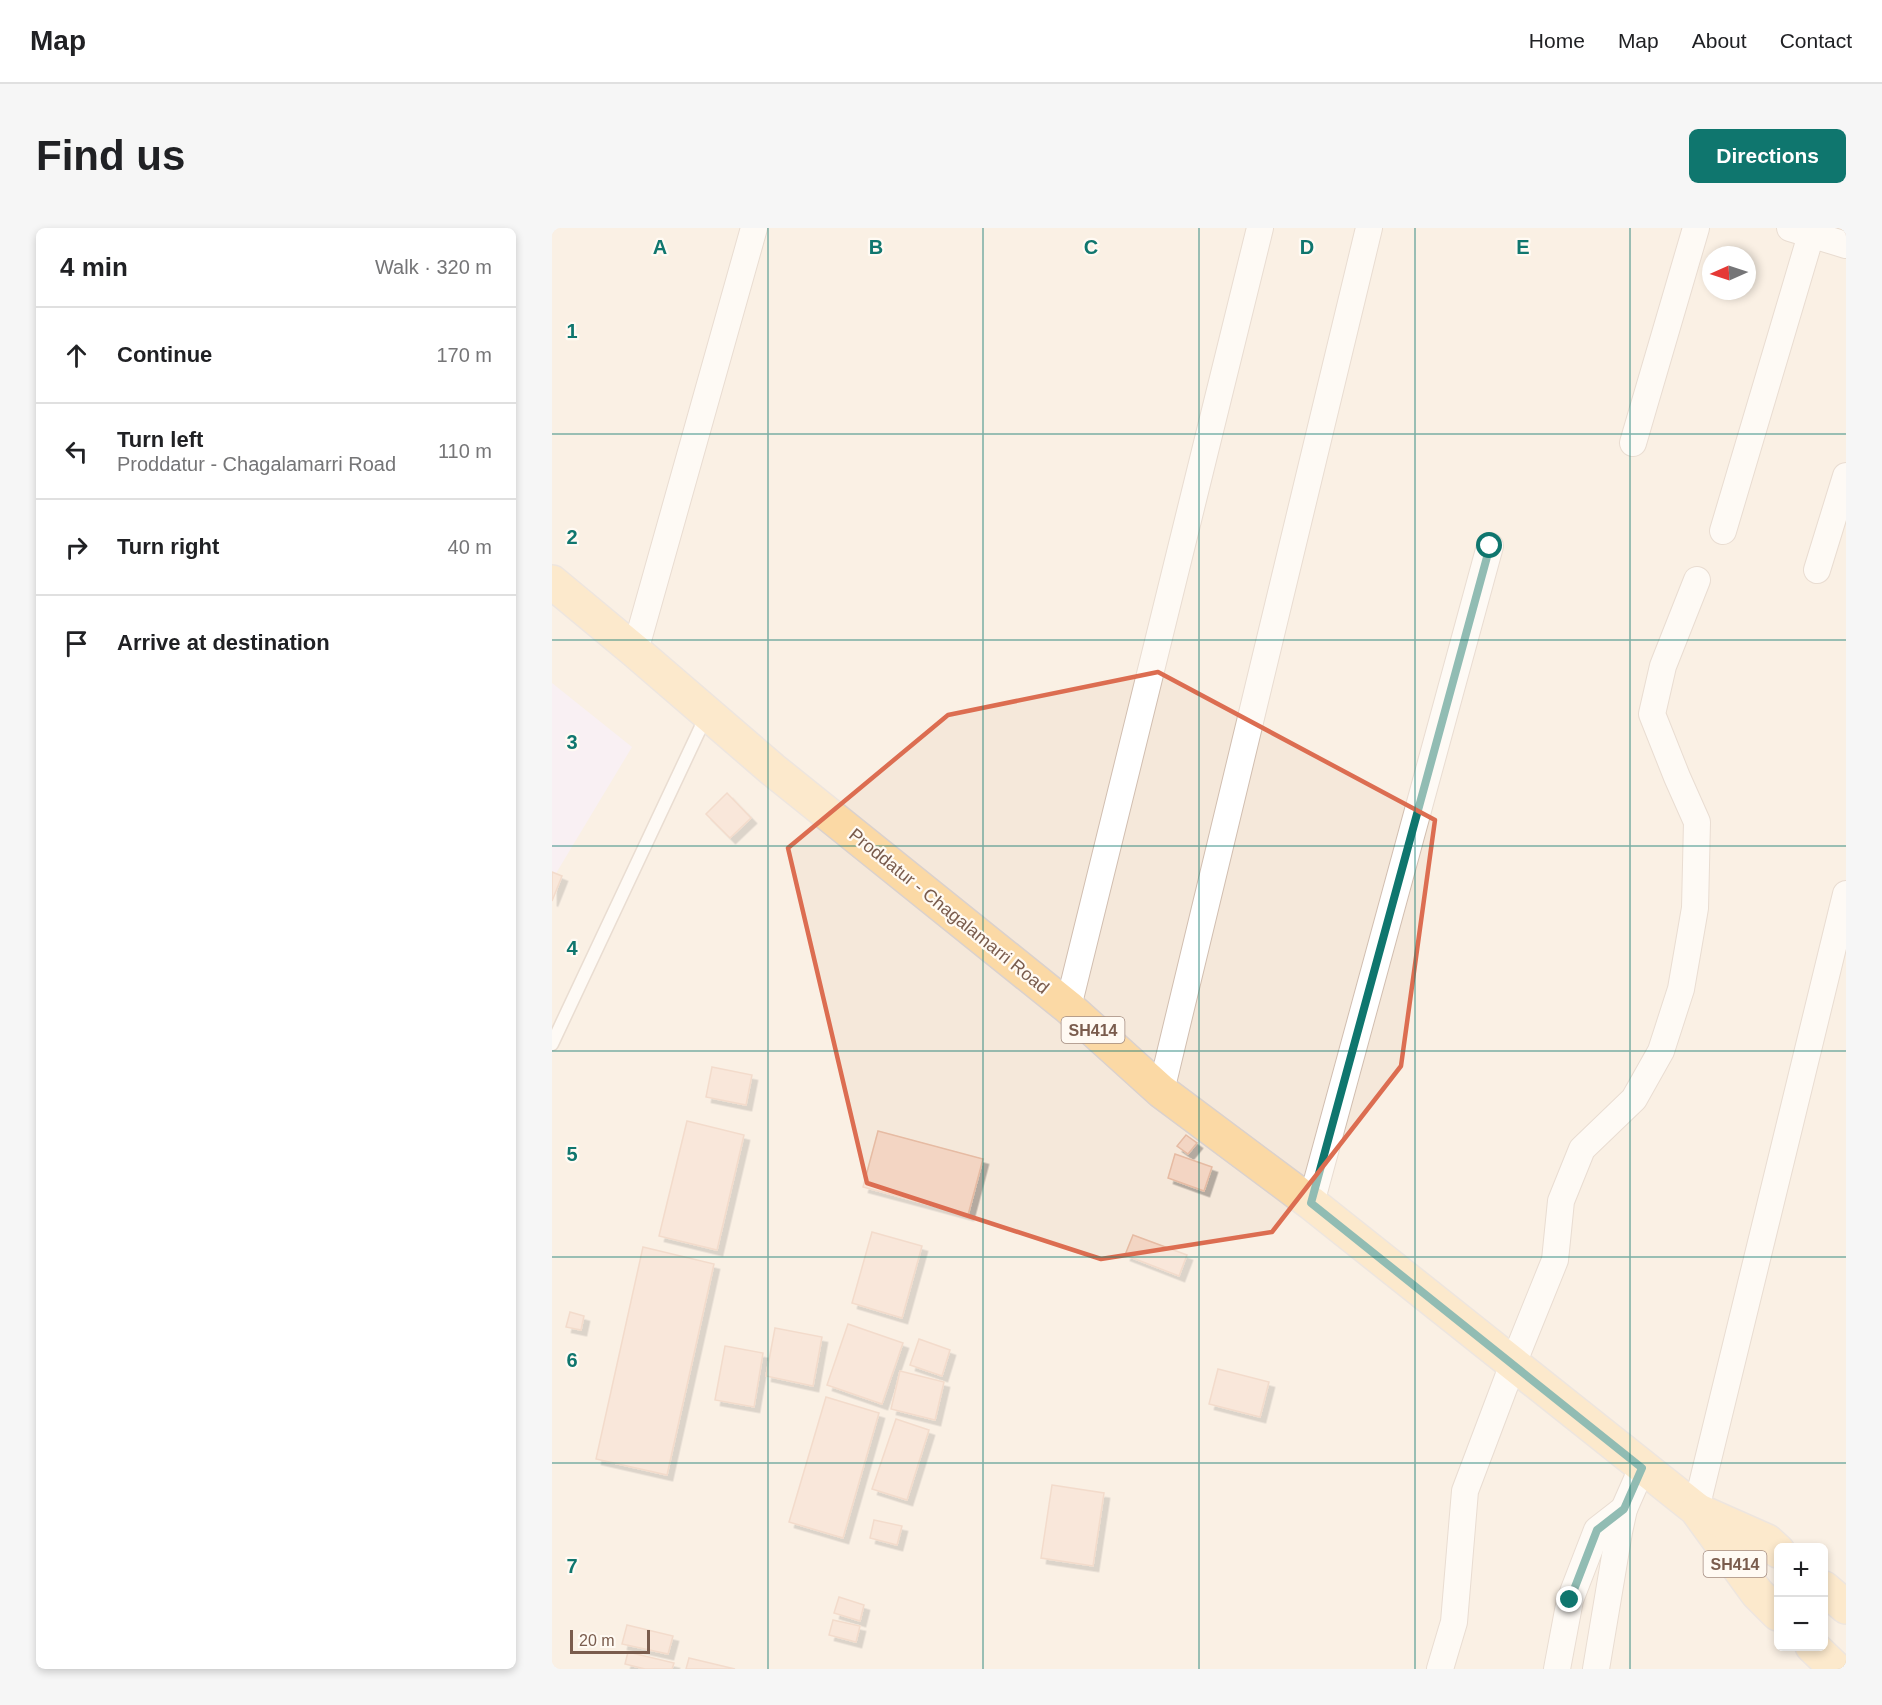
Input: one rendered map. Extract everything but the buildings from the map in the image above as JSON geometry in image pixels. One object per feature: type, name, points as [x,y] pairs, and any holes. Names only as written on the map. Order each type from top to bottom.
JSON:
[{"type":"main road","name":"Proddatur - Chagalamarri Road","points":[[552,582],[772,769],[1068,1007],[1161,1091],[1311,1203],[1695,1509],[1756,1593],[1774,1609]]},
{"type":"main road","name":"SH414","points":[[1695,1509],[1767,1541],[1774,1547]]},
{"type":"main road","points":[[1828,1591],[1846,1607]]},
{"type":"main road","points":[[1816,1651],[1836,1669]]},
{"type":"street","points":[[635,651],[754,228]]},
{"type":"street","points":[[1068,1007],[1260,228]]},
{"type":"street","points":[[1161,1091],[1369,228]]},
{"type":"street","points":[[1634,442],[1696,228]]},
{"type":"street","points":[[1723,531],[1805,230],[1846,245]]},
{"type":"street","points":[[1817,570],[1846,477]]},
{"type":"street","points":[[1311,1203],[1490,546]]},
{"type":"street","points":[[1440,1669],[1454,1622],[1466,1491],[1513,1364],[1555,1260],[1561,1202],[1582,1149],[1634,1099],[1660,1051],[1681,989],[1695,908],[1697,822],[1653,714],[1663,666],[1697,580]]},
{"type":"street","points":[[1695,1509],[1846,894]]},
{"type":"street","points":[[1596,1669],[1624,1509],[1642,1468]]},
{"type":"street","points":[[1557,1669],[1570,1600],[1597,1530],[1624,1509]]},
{"type":"lane","points":[[552,1044],[708,713]]},
{"type":"highlighted area","points":[[1158,672],[1435,820],[1401,1066],[1272,1232],[1101,1259],[867,1183],[788,848],[948,715]]},
{"type":"shaded area","points":[[552,228],[1846,228],[1846,1669],[552,1669]]},
{"type":"shaded area","points":[[552,683],[632,747],[552,880]]},
{"type":"route","points":[[1490,546],[1311,1203],[1642,1468],[1624,1509],[1597,1530],[1570,1600]]}]
